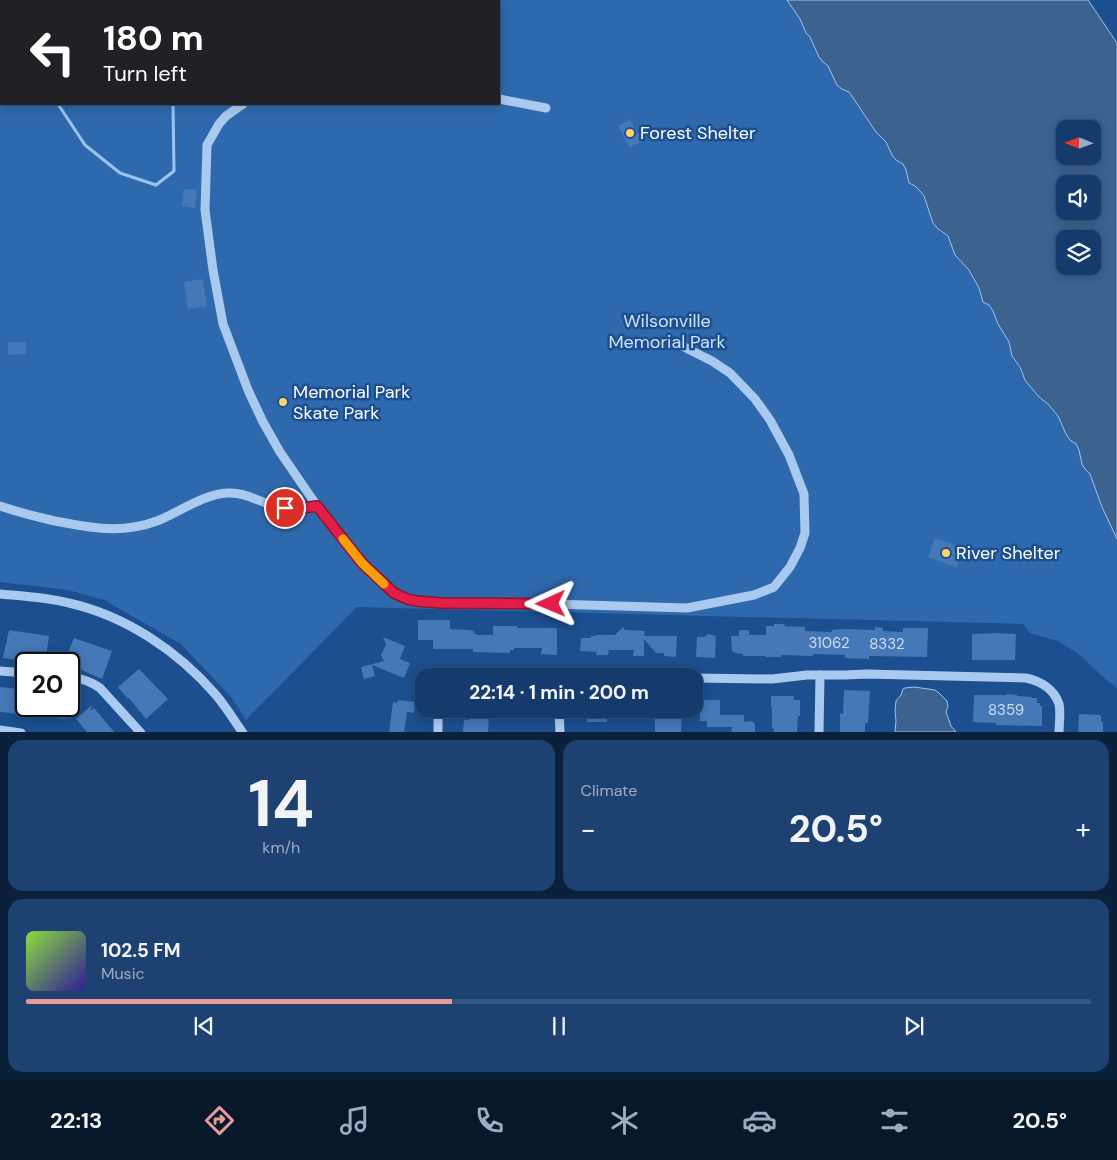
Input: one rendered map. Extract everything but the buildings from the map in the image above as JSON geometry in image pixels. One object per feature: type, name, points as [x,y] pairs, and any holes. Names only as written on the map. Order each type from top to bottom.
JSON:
[{"type":"street","points":[[500,99],[546,108]]},
{"type":"street","points":[[241,105],[219,124],[208,145],[205,210],[213,270],[224,324],[248,390],[280,452],[317,506],[362,563],[394,593],[416,601],[687,608],[754,596],[774,587],[790,567],[805,533],[804,494],[789,455],[770,420],[755,399],[730,373],[712,361],[684,347]]},
{"type":"street","points":[[0,506],[84,527],[120,529],[155,522],[205,498],[230,492],[285,508],[296,509],[317,506]]},
{"type":"street","points":[[0,594],[43,598],[94,610],[112,617],[147,636],[165,647],[203,681],[218,697],[243,732]]},
{"type":"street","points":[[0,671],[15,672]]},
{"type":"street","points":[[703,678],[772,680],[807,675],[874,674],[1030,679],[1043,684],[1056,698],[1060,710],[1059,732]]},
{"type":"street","points":[[819,732],[820,675]]},
{"type":"street","points":[[80,678],[92,682],[100,688],[141,732]]},
{"type":"street","points":[[438,718],[438,732]]},
{"type":"street","points":[[559,718],[560,732]]},
{"type":"street","points":[[0,730],[21,732]]},
{"type":"green space","name":"Wilsonville Memorial Park","points":[[500,0],[787,0],[800,19],[823,62],[840,86],[849,92],[876,132],[886,142],[892,155],[903,164],[909,183],[920,191],[943,232],[948,236],[952,249],[969,270],[979,288],[983,302],[989,305],[993,311],[998,324],[1009,342],[1012,356],[1025,380],[1058,416],[1070,440],[1080,450],[1082,464],[1090,474],[1102,507],[1117,538],[1117,688],[1080,655],[1058,641],[1030,633],[1023,624],[357,607],[246,720],[231,697],[181,644],[104,600],[68,590],[0,582],[0,105],[500,105]]},
{"type":"shaded area","points":[[787,0],[1088,0],[1117,43],[1117,539],[1102,507],[1090,474],[1082,464],[1076,444],[1066,434],[1058,416],[1025,380],[1020,367],[1012,356],[1009,342],[998,324],[993,311],[989,305],[983,302],[979,288],[969,270],[955,255],[948,236],[933,223],[924,196],[915,186],[909,183],[903,164],[892,155],[886,142],[876,132],[849,92],[837,85],[828,66],[819,57],[810,37],[806,33],[800,19]]},
{"type":"shaded area","points":[[914,687],[935,690],[947,701],[948,707],[946,712],[951,726],[956,732],[895,732],[896,701],[903,689]]},
{"type":"waterway","points":[[59,105],[85,145],[120,173],[156,185],[174,171],[173,105]]},
{"type":"slow traffic","points":[[343,539],[362,563],[384,584]]},
{"type":"place","name":"Forest Shelter","points":[[630,133]]},
{"type":"place","name":"Memorial Park Skate Park","points":[[283,402]]},
{"type":"place","name":"River Shelter","points":[[946,553]]},
{"type":"route","points":[[285,508],[296,509],[317,506],[362,563],[394,593],[407,599],[442,603],[551,604]]}]
